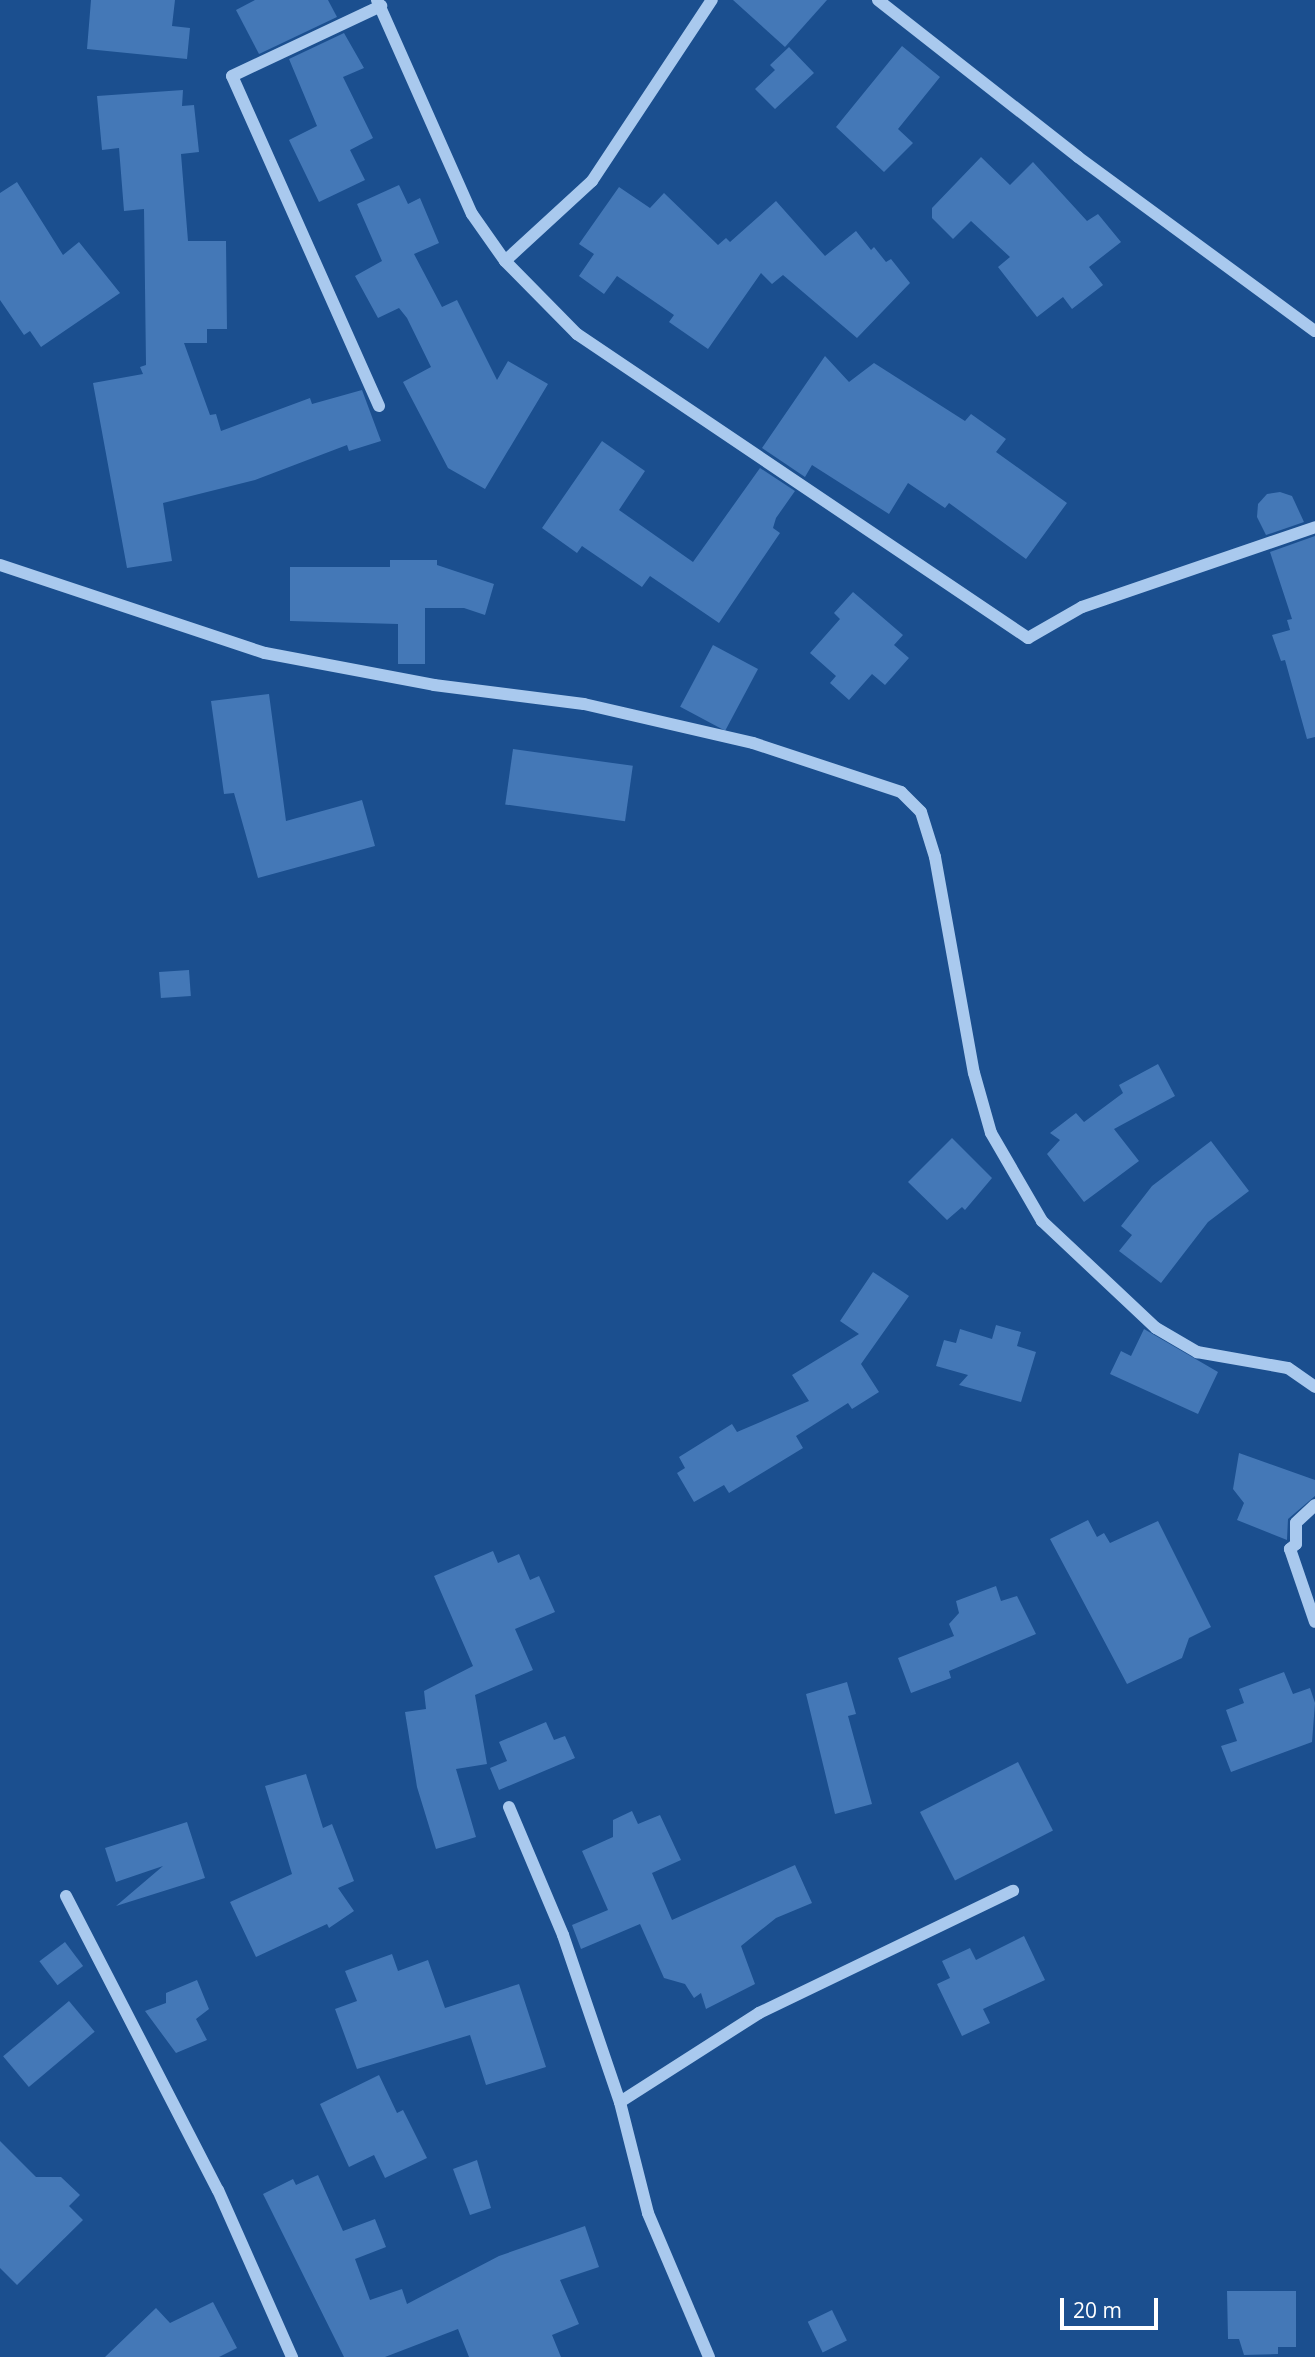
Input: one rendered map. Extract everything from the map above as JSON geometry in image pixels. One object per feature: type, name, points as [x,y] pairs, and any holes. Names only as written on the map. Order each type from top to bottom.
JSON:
[{"type":"street","points":[[505,261],[592,181],[712,0]]},
{"type":"street","points":[[878,0],[1078,157],[1315,331]]},
{"type":"street","points":[[379,406],[232,76],[379,3],[472,214],[505,261],[577,334],[1028,638],[1082,607],[1315,527]]},
{"type":"street","points":[[0,565],[12,573],[265,653],[435,685],[584,704],[753,743],[901,792],[921,812],[935,857],[974,1073],[991,1133],[1042,1221],[1156,1328],[1197,1352],[1288,1368],[1315,1387]]},
{"type":"street","points":[[1315,1505],[1296,1522],[1296,1544],[1290,1549],[1315,1622]]},
{"type":"street","points":[[509,1807],[563,1935],[620,2102],[648,2213],[709,2357]]},
{"type":"street","points":[[620,2102],[759,2013],[1013,1891]]},
{"type":"street","points":[[66,1896],[218,2190],[292,2357]]},
{"type":"building","points":[[91,0],[175,0],[172,26],[190,28],[187,59],[87,49]]},
{"type":"building","points":[[255,0],[328,0],[337,17],[259,54],[236,10]]},
{"type":"building","points":[[733,0],[827,0],[785,47]]},
{"type":"building","points":[[344,33],[364,68],[343,77],[373,138],[350,150],[365,180],[319,202],[289,140],[317,126],[289,59]]},
{"type":"building","points":[[902,46],[940,77],[898,129],[913,143],[884,172],[836,127]]},
{"type":"building","points":[[789,47],[814,73],[775,109],[755,89],[775,70],[770,65]]},
{"type":"building","points":[[183,90],[182,106],[194,105],[199,152],[181,154],[188,241],[226,241],[227,329],[207,329],[207,343],[184,343],[210,415],[216,414],[221,431],[310,398],[312,404],[362,390],[381,441],[349,451],[347,445],[255,480],[163,503],[172,561],[127,568],[93,383],[143,374],[140,367],[146,365],[144,209],[124,211],[119,148],[102,150],[97,96]]},
{"type":"building","points":[[981,157],[1010,185],[1033,162],[1087,221],[1098,214],[1121,242],[1089,267],[1103,285],[1072,309],[1063,297],[1037,317],[998,267],[1010,257],[971,221],[953,239],[932,218],[932,208]]},
{"type":"building","points":[[17,182],[63,255],[79,242],[120,293],[41,347],[30,331],[24,335],[0,300],[0,193]]},
{"type":"building","points":[[399,185],[408,204],[420,198],[439,243],[414,254],[442,307],[457,300],[497,380],[508,361],[548,384],[485,489],[448,468],[403,382],[431,367],[407,318],[399,308],[378,318],[355,276],[382,261],[357,204]]},
{"type":"building","points":[[619,187],[650,208],[664,193],[718,245],[726,238],[730,242],[776,201],[825,256],[856,231],[871,250],[874,247],[886,262],[891,259],[910,283],[857,338],[783,275],[772,284],[761,273],[708,349],[669,322],[674,315],[617,276],[604,294],[579,276],[594,254],[579,244]]},
{"type":"building","points":[[825,356],[849,382],[874,363],[965,421],[971,414],[1006,439],[996,452],[1067,503],[1026,559],[949,503],[945,508],[908,483],[889,514],[812,465],[805,477],[762,448]]},
{"type":"building","points":[[602,441],[645,471],[619,510],[693,562],[760,468],[795,491],[776,518],[773,528],[780,533],[719,623],[650,576],[642,587],[582,546],[577,553],[542,528]]},
{"type":"building","points":[[1280,492],[1292,496],[1304,522],[1266,535],[1257,517],[1258,504],[1267,494]]},
{"type":"building","points":[[1315,536],[1315,737],[1307,739],[1285,660],[1281,661],[1272,635],[1290,630],[1287,620],[1292,619],[1270,552]]},
{"type":"building","points":[[390,560],[437,560],[437,565],[494,584],[485,615],[464,608],[425,608],[425,664],[398,664],[398,624],[290,621],[290,567],[390,567]]},
{"type":"building","points":[[853,592],[903,635],[894,645],[909,658],[885,685],[872,674],[849,700],[830,683],[836,676],[810,653],[840,619],[834,613]]},
{"type":"building","points":[[713,645],[758,669],[725,731],[680,707]]},
{"type":"building","points":[[269,694],[286,821],[362,800],[375,846],[258,878],[234,793],[224,794],[211,701]]},
{"type":"building","points":[[513,749],[633,766],[625,821],[505,804]]},
{"type":"building","points":[[189,970],[191,996],[161,998],[159,972]]},
{"type":"building","points":[[1158,1064],[1175,1096],[1114,1129],[1139,1161],[1084,1202],[1047,1154],[1060,1140],[1050,1133],[1076,1113],[1084,1122],[1123,1093],[1119,1085]]},
{"type":"building","points":[[952,1138],[992,1178],[965,1210],[962,1207],[947,1220],[908,1182]]},
{"type":"building","points":[[1211,1141],[1249,1191],[1208,1222],[1161,1283],[1119,1251],[1132,1235],[1121,1226],[1152,1186]]},
{"type":"building","points":[[873,1272],[909,1296],[861,1364],[879,1392],[852,1409],[848,1403],[796,1436],[803,1448],[729,1493],[724,1485],[694,1502],[677,1473],[685,1468],[679,1457],[732,1424],[737,1432],[809,1401],[792,1375],[859,1334],[840,1321]]},
{"type":"building","points":[[996,1325],[1021,1332],[1017,1346],[1036,1352],[1021,1402],[959,1385],[968,1375],[936,1366],[944,1340],[956,1343],[960,1329],[992,1339]]},
{"type":"building","points":[[1144,1329],[1218,1372],[1198,1414],[1110,1374],[1121,1351],[1131,1356]]},
{"type":"building","points":[[1239,1453],[1315,1480],[1315,1496],[1288,1519],[1287,1540],[1237,1520],[1244,1503],[1233,1489]]},
{"type":"building","points":[[1088,1520],[1097,1537],[1104,1533],[1110,1543],[1158,1521],[1211,1627],[1189,1638],[1182,1658],[1127,1684],[1050,1539]]},
{"type":"building","points":[[493,1551],[498,1563],[519,1554],[530,1580],[539,1576],[555,1612],[515,1629],[533,1670],[475,1695],[487,1764],[456,1769],[476,1837],[436,1849],[417,1787],[405,1712],[426,1709],[424,1691],[473,1666],[434,1576]]},
{"type":"building","points":[[996,1586],[1001,1601],[1017,1596],[1036,1634],[949,1671],[951,1678],[911,1693],[898,1658],[954,1636],[949,1624],[959,1613],[956,1601]]},
{"type":"building","points":[[1284,1672],[1293,1694],[1310,1688],[1315,1703],[1312,1742],[1231,1772],[1221,1746],[1237,1741],[1226,1710],[1244,1703],[1239,1689]]},
{"type":"building","points":[[847,1682],[856,1714],[848,1716],[872,1804],[835,1814],[806,1694]]},
{"type":"building","points":[[546,1722],[554,1740],[565,1736],[575,1758],[499,1790],[490,1768],[507,1761],[499,1742]]},
{"type":"building","points":[[1018,1762],[1053,1831],[955,1881],[920,1812]]},
{"type":"building","points":[[306,1774],[323,1828],[332,1824],[354,1881],[338,1888],[354,1911],[329,1928],[327,1924],[256,1957],[230,1902],[292,1874],[265,1786]]},
{"type":"building","points":[[632,1811],[638,1824],[660,1815],[681,1860],[652,1873],[672,1920],[795,1865],[812,1903],[776,1918],[741,1946],[755,1984],[706,2009],[701,1993],[694,1998],[685,1984],[664,1978],[640,1924],[581,1949],[572,1925],[608,1910],[582,1851],[613,1837],[613,1820]]},
{"type":"building","points":[[187,1822],[205,1878],[116,1906],[163,1866],[116,1882],[105,1848]]},
{"type":"building","points":[[1024,1936],[1045,1980],[983,2009],[990,2023],[962,2036],[937,1984],[950,1978],[942,1961],[970,1948],[976,1960]]},
{"type":"building","points":[[65,1942],[83,1966],[57,1985],[39,1961]]},
{"type":"building","points":[[392,1954],[398,1971],[428,1960],[445,2008],[519,1984],[546,2067],[486,2085],[470,2035],[357,2069],[335,2009],[357,2001],[345,1971]]},
{"type":"building","points":[[197,1980],[209,2009],[196,2019],[207,2040],[176,2053],[145,2011],[166,2003],[166,1993]]},
{"type":"building","points":[[69,2001],[95,2032],[29,2087],[3,2056]]},
{"type":"building","points":[[379,2075],[397,2113],[403,2110],[427,2158],[385,2178],[374,2155],[349,2167],[320,2104]]},
{"type":"building","points":[[0,2141],[36,2177],[61,2177],[80,2195],[69,2206],[83,2220],[17,2285],[0,2268]]},
{"type":"building","points":[[477,2160],[491,2208],[470,2215],[453,2169]]},
{"type":"building","points":[[318,2175],[343,2231],[375,2219],[386,2247],[355,2259],[370,2300],[402,2289],[407,2304],[499,2256],[585,2226],[599,2267],[560,2280],[579,2324],[552,2335],[561,2357],[469,2357],[458,2329],[385,2357],[344,2357],[263,2194],[293,2179],[296,2185]]},
{"type":"building","points":[[1227,2291],[1296,2291],[1296,2347],[1278,2347],[1278,2354],[1244,2355],[1239,2339],[1228,2339]]},
{"type":"building","points":[[213,2302],[237,2348],[219,2357],[105,2357],[156,2308],[170,2323]]},
{"type":"building","points":[[832,2310],[847,2341],[823,2352],[808,2322]]}]
